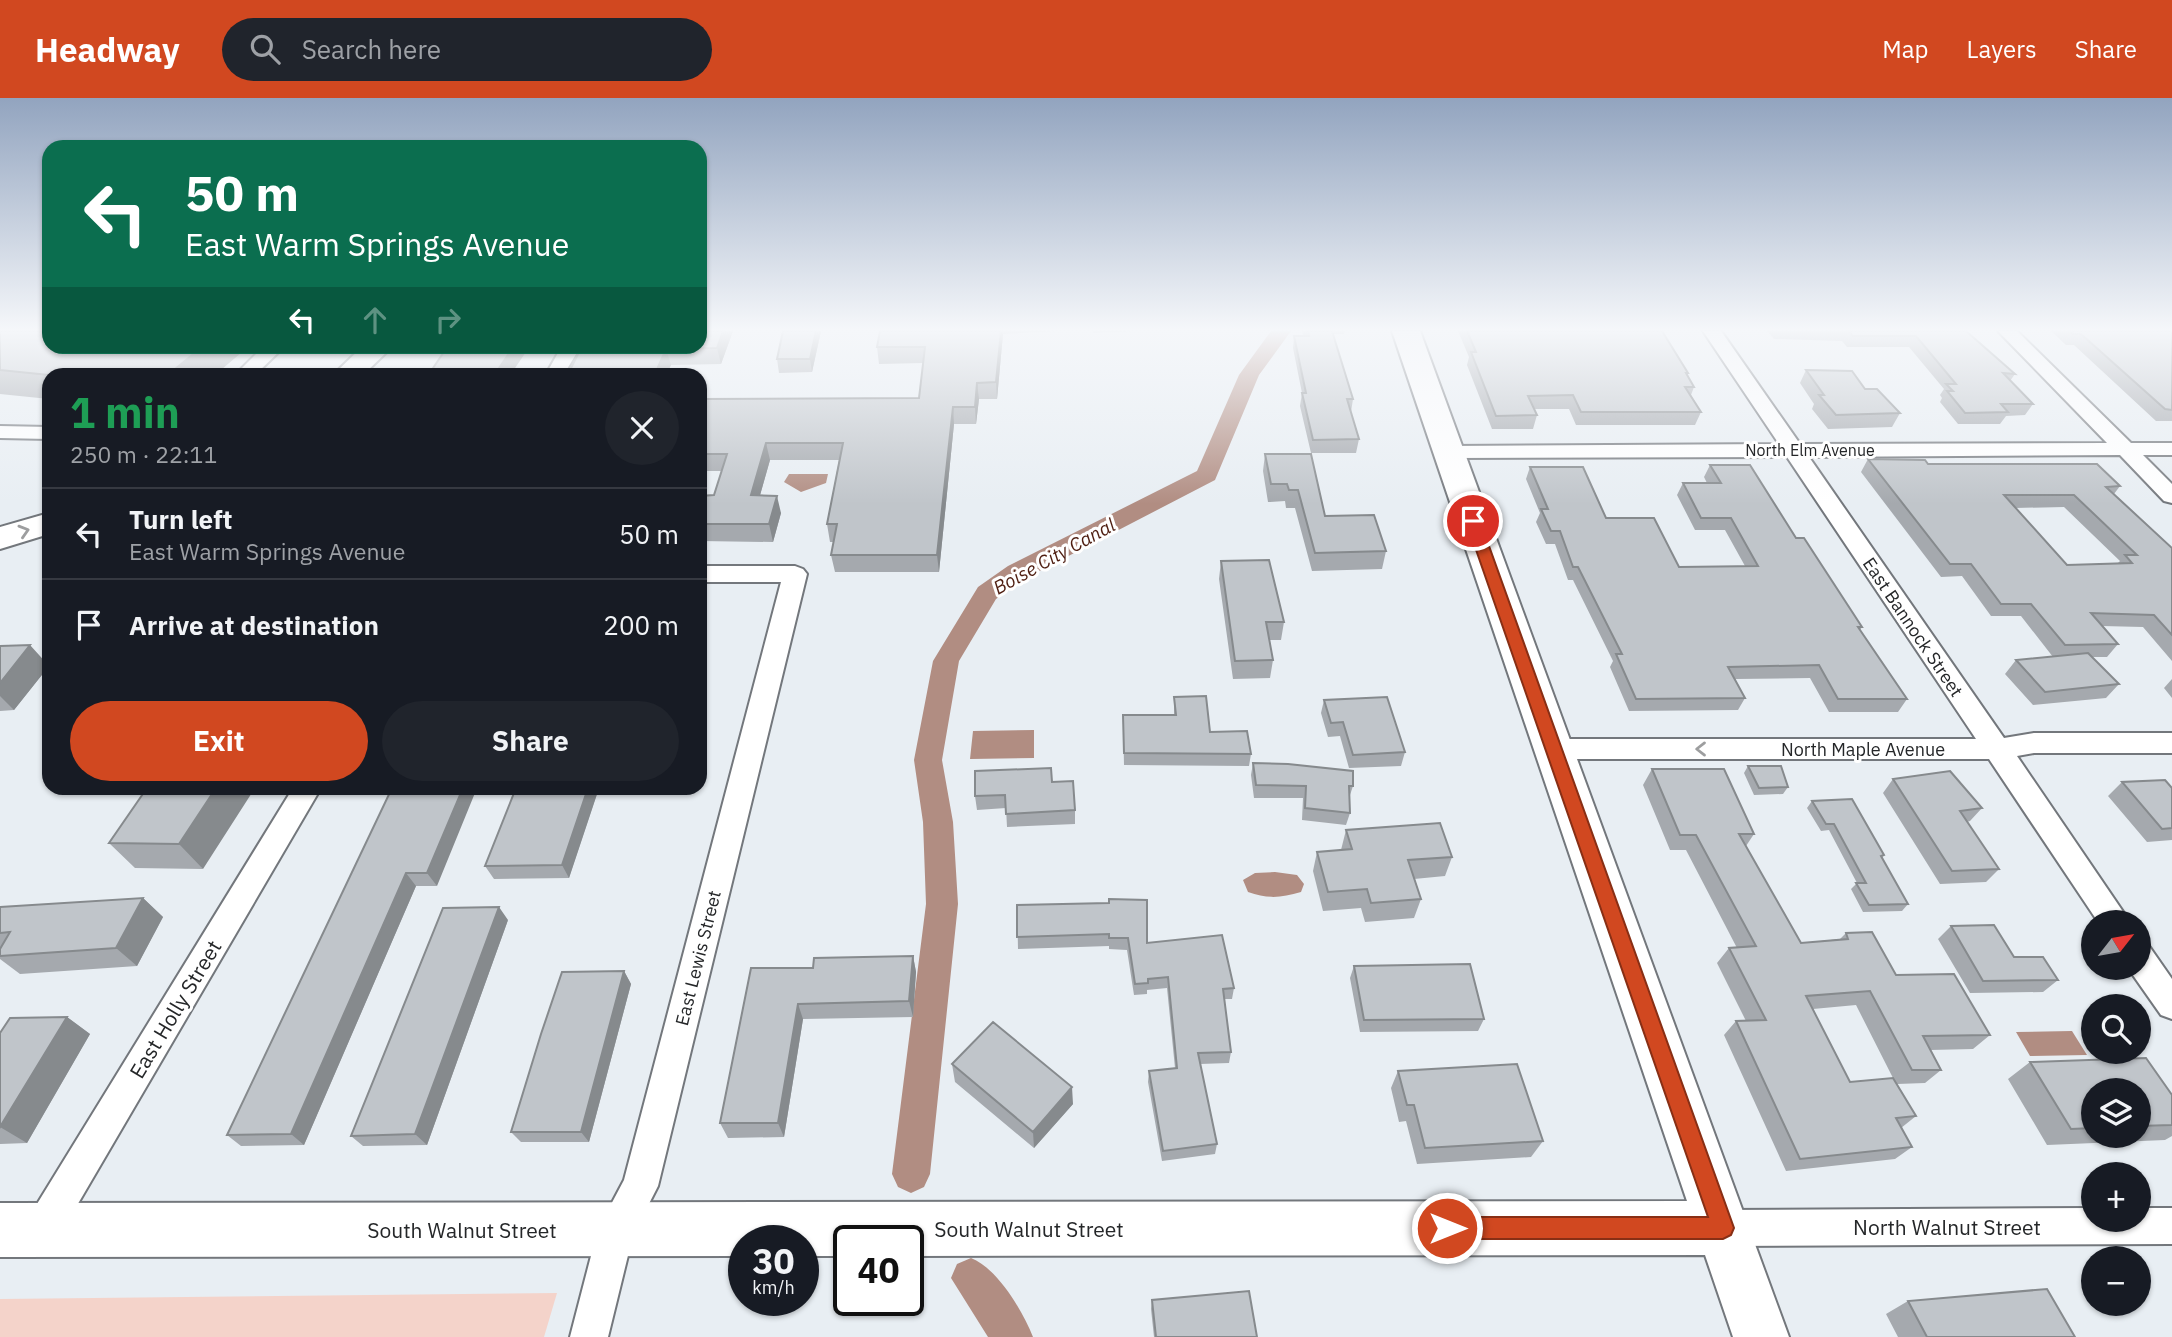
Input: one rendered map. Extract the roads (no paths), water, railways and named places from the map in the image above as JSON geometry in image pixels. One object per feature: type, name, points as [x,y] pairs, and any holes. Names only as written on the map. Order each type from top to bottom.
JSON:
[{"type":"street","points":[[1427,389],[1761,1337]]},
{"type":"street","name":"East Bannock Street","points":[[1751,389],[2107,910]]},
{"type":"street","points":[[2064,389],[2172,496]]},
{"type":"street","points":[[0,432],[42,433]]},
{"type":"street","name":"North Elm Avenue","points":[[1449,452],[2172,449]]},
{"type":"street","points":[[0,538],[42,525]]},
{"type":"street","name":"East Lewis Street","points":[[589,1337],[616,1229],[640,1186],[795,574],[707,574]]},
{"type":"street","name":"North Maple Avenue","points":[[1554,749],[1997,749],[2034,743],[2172,743]]},
{"type":"street","name":"East Holly Street","points":[[21,1230],[302,795]]},
{"type":"street","points":[[2151,975],[2172,1005]]},
{"type":"street","name":"North Walnut Street","points":[[1723,1228],[2172,1226]]},
{"type":"street","name":"South Walnut Street","points":[[21,1230],[1723,1228]]},
{"type":"waterway","name":"Boise City Canal","points":[[911,1174],[942,904],[938,822],[928,760],[946,661],[987,593],[1017,572],[1207,475],[1243,389]]},
{"type":"waterway","name":"Boise City Canal","points":[[971,1278],[1012,1337]]}]
